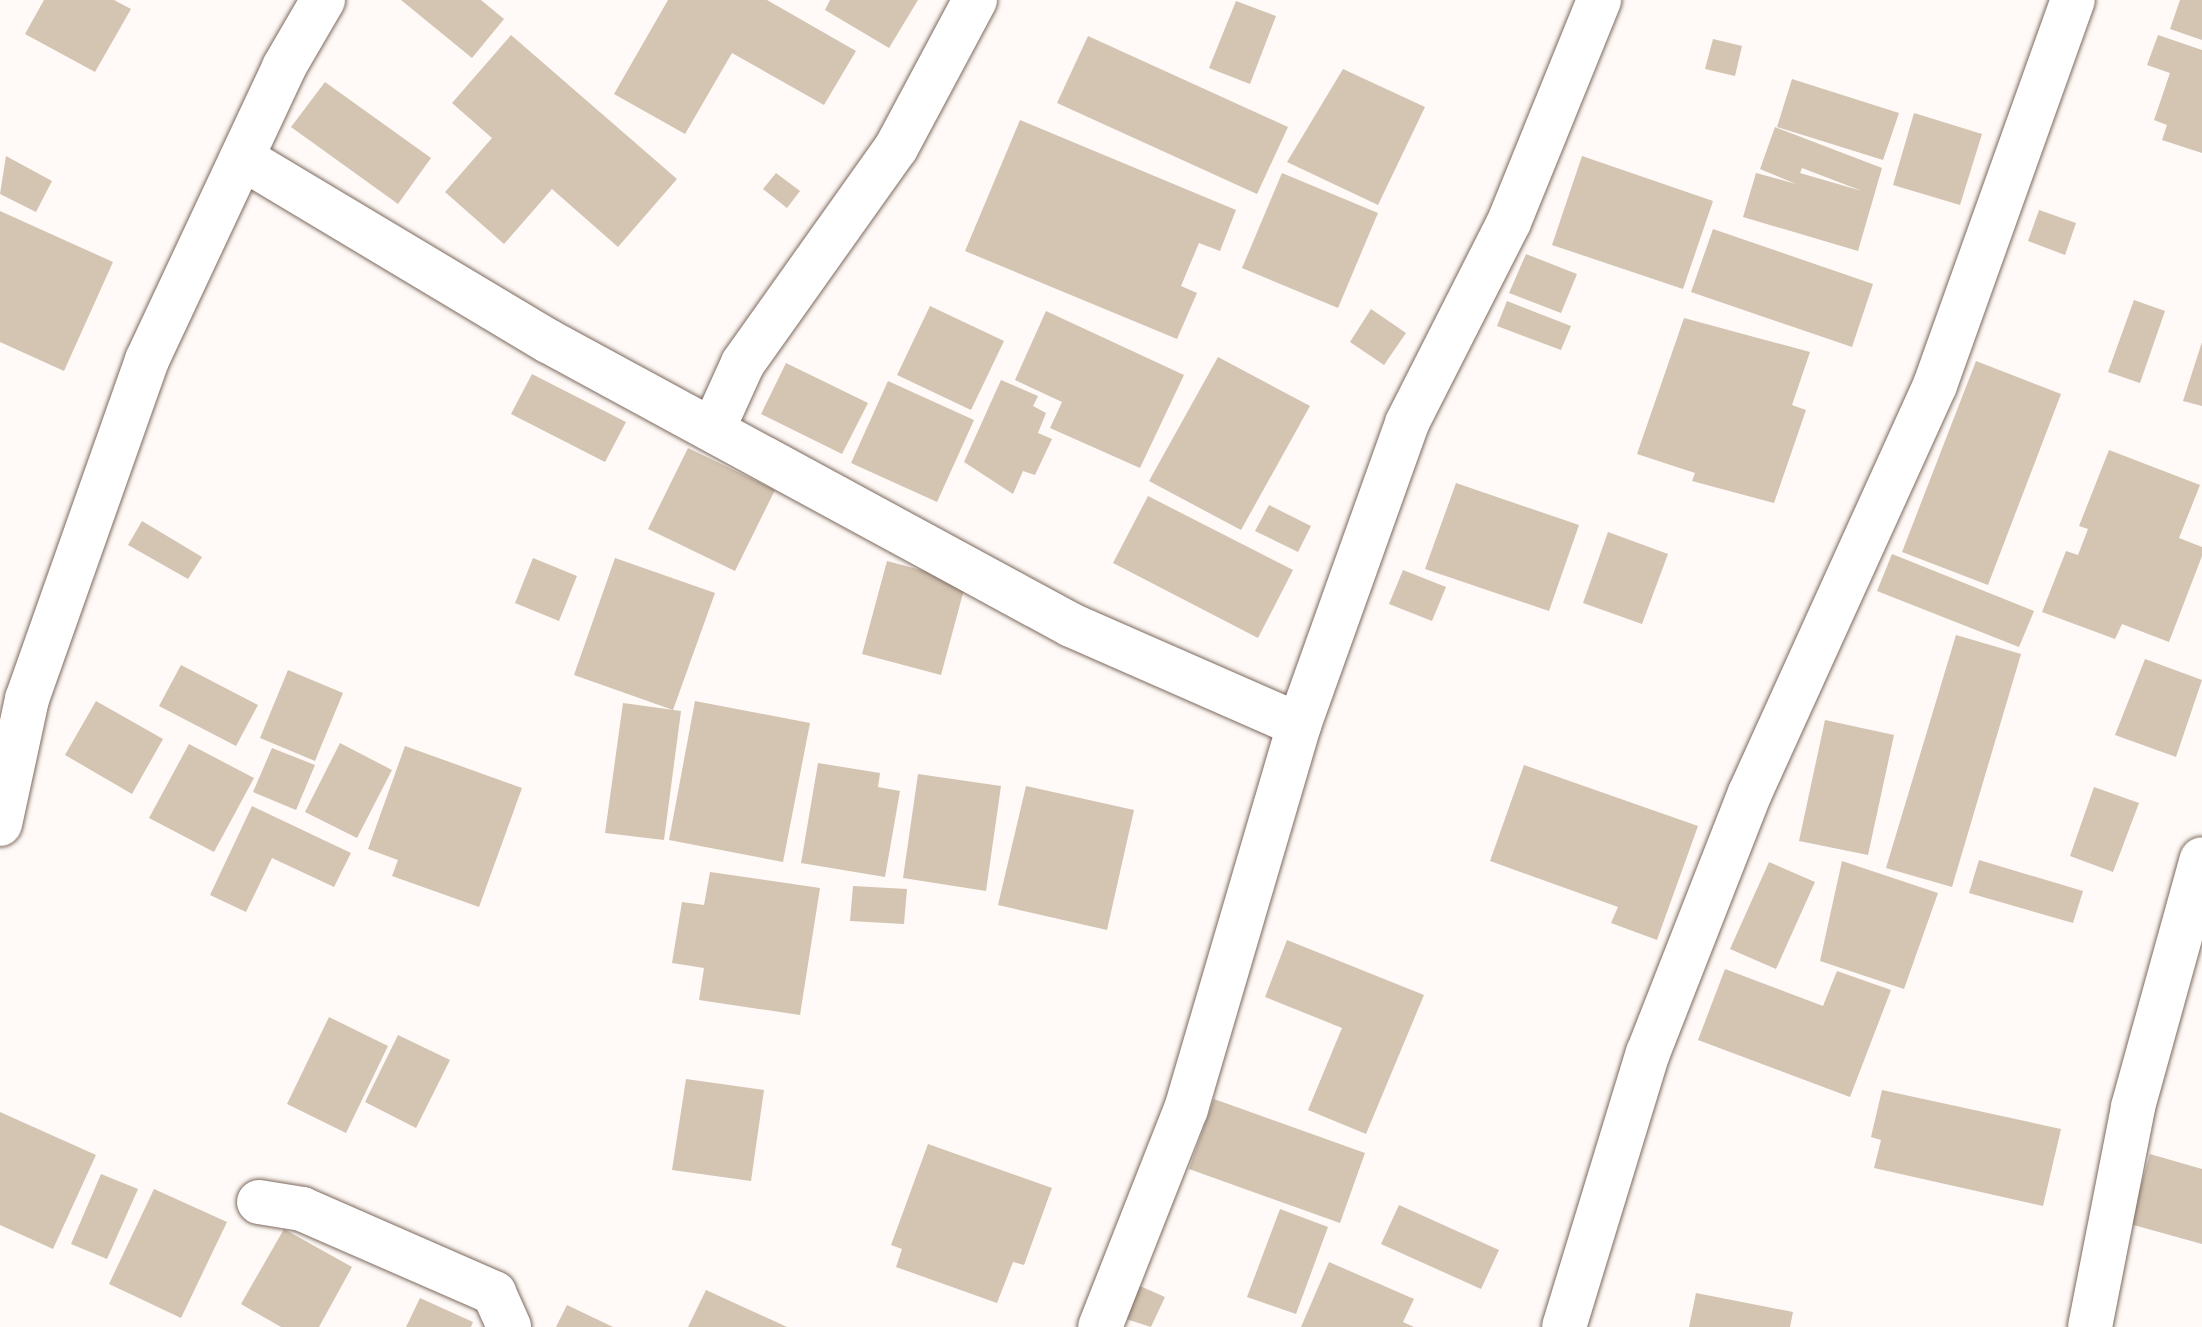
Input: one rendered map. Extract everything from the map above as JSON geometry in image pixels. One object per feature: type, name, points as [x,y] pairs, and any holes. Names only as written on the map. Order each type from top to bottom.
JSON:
[{"type":"street","points":[[0,824],[27,699],[147,360],[242,158],[323,0]]},
{"type":"street","points":[[714,427],[743,363],[896,148],[975,0]]},
{"type":"street","points":[[1100,1327],[1186,1109],[1299,725],[1407,423],[1509,222],[1599,0]]},
{"type":"street","points":[[1564,1327],[1648,1053],[1750,793],[1935,385],[2073,0]]},
{"type":"street","points":[[242,158],[548,341],[714,427],[1071,625],[1299,725]]},
{"type":"street","points":[[2090,1327],[2133,1107],[2202,859]]},
{"type":"street","points":[[259,1202],[302,1209],[494,1293],[509,1327]]},
{"type":"building","points":[[44,0],[114,0],[131,9],[95,72],[25,34]]},
{"type":"building","points":[[401,0],[481,0],[504,19],[472,58]]},
{"type":"building","points":[[668,0],[767,0],[856,51],[824,105],[732,53],[685,134],[614,94]]},
{"type":"building","points":[[830,0],[918,0],[889,48],[825,10]]},
{"type":"building","points":[[2180,0],[2202,0],[2202,40],[2170,29]]},
{"type":"building","points":[[1236,1],[1276,16],[1250,84],[1209,68]]},
{"type":"building","points":[[511,35],[677,179],[618,247],[552,189],[504,244],[445,192],[492,138],[452,103]]},
{"type":"building","points":[[2158,35],[2202,50],[2202,153],[2162,140],[2167,125],[2154,120],[2170,73],[2147,65]]},
{"type":"building","points":[[1088,36],[1288,127],[1257,194],[1057,103]]},
{"type":"building","points":[[1713,39],[1742,46],[1735,76],[1705,69]]},
{"type":"building","points":[[1343,69],[1425,107],[1378,205],[1287,162]]},
{"type":"building","points":[[1792,79],[1899,113],[1883,160],[1777,127]]},
{"type":"building","points":[[325,82],[431,158],[398,204],[291,127]]},
{"type":"building","points":[[1914,113],[1982,134],[1960,205],[1893,185]]},
{"type":"building","points":[[1020,120],[1236,210],[1220,251],[1199,243],[1181,286],[1197,293],[1177,339],[965,251]]},
{"type":"building","points":[[1775,127],[1882,168],[1858,251],[1743,217],[1756,173],[1796,184],[1760,169]],"holes":[[[1802,168],[1862,191],[1800,173]]]},
{"type":"building","points":[[6,156],[52,181],[36,212],[0,194]]},
{"type":"building","points":[[1582,156],[1713,201],[1683,289],[1552,245]]},
{"type":"building","points":[[776,173],[800,191],[787,208],[763,189]]},
{"type":"building","points":[[1282,173],[1378,213],[1338,308],[1242,268]]},
{"type":"building","points":[[2039,210],[2076,223],[2065,255],[2028,241]]},
{"type":"building","points":[[0,211],[113,262],[64,371],[0,342]]},
{"type":"building","points":[[1713,229],[1873,284],[1852,347],[1691,292]]},
{"type":"building","points":[[1526,254],[1577,274],[1561,313],[1509,293]]},
{"type":"building","points":[[2134,300],[2165,311],[2140,383],[2108,372]]},
{"type":"building","points":[[1507,301],[1571,326],[1561,350],[1497,326]]},
{"type":"building","points":[[930,306],[1004,341],[971,410],[897,375]]},
{"type":"building","points":[[1371,309],[1406,333],[1384,365],[1350,342]]},
{"type":"building","points":[[1046,311],[1184,375],[1140,468],[1050,428],[1062,402],[1015,380]]},
{"type":"building","points":[[1684,318],[1810,352],[1792,405],[1806,410],[1774,503],[1692,481],[1695,473],[1637,454]]},
{"type":"building","points":[[2202,342],[2202,406],[2183,401]]},
{"type":"building","points":[[1218,357],[1310,406],[1241,530],[1149,481]]},
{"type":"building","points":[[1976,361],[2061,394],[1988,585],[1902,552]]},
{"type":"building","points":[[786,363],[868,403],[842,454],[761,414]]},
{"type":"building","points":[[532,374],[626,422],[605,462],[511,414]]},
{"type":"building","points":[[1001,380],[1038,396],[1033,406],[1046,413],[1038,433],[1052,439],[1035,475],[1023,471],[1013,494],[964,462]]},
{"type":"building","points":[[888,381],[974,420],[937,502],[851,463]]},
{"type":"building","points":[[688,448],[775,490],[735,571],[648,529]]},
{"type":"building","points":[[2109,450],[2200,485],[2179,538],[2202,547],[2202,556],[2169,642],[2122,624],[2115,639],[2042,612],[2066,551],[2078,555],[2088,529],[2079,526]]},
{"type":"building","points":[[1456,483],[1579,525],[1549,611],[1425,569]]},
{"type":"building","points":[[1148,496],[1293,570],[1258,638],[1113,563]]},
{"type":"building","points":[[1269,505],[1311,526],[1298,552],[1255,531]]},
{"type":"building","points":[[142,521],[202,557],[188,579],[128,545]]},
{"type":"building","points":[[1608,532],[1668,554],[1642,624],[1583,603]]},
{"type":"building","points":[[1892,554],[2034,611],[2019,647],[1877,591]]},
{"type":"building","points":[[533,558],[577,576],[559,621],[515,603]]},
{"type":"building","points":[[615,558],[715,593],[673,710],[574,675]]},
{"type":"building","points":[[887,561],[966,582],[941,675],[862,654]]},
{"type":"building","points":[[1403,570],[1446,587],[1432,621],[1389,604]]},
{"type":"building","points":[[1956,635],[2021,654],[1952,887],[1886,868]]},
{"type":"building","points":[[2145,659],[2202,680],[2176,757],[2115,735]]},
{"type":"building","points":[[181,665],[258,705],[236,746],[159,706]]},
{"type":"building","points":[[288,670],[343,693],[315,761],[260,738]]},
{"type":"building","points":[[96,701],[163,739],[132,794],[65,755]]},
{"type":"building","points":[[695,701],[810,723],[783,862],[669,840]]},
{"type":"building","points":[[623,703],[681,711],[664,840],[605,833]]},
{"type":"building","points":[[1825,720],[1894,735],[1868,855],[1799,841]]},
{"type":"building","points":[[340,743],[392,770],[357,838],[305,812]]},
{"type":"building","points":[[189,744],[254,778],[214,852],[149,818]]},
{"type":"building","points":[[405,746],[522,788],[479,907],[392,876],[398,860],[368,849]]},
{"type":"building","points":[[272,748],[315,765],[296,810],[253,792]]},
{"type":"building","points":[[818,763],[880,773],[878,787],[900,791],[885,877],[801,863]]},
{"type":"building","points":[[1524,765],[1698,826],[1657,940],[1611,923],[1618,907],[1490,861]]},
{"type":"building","points":[[918,774],[1001,786],[986,891],[903,878]]},
{"type":"building","points":[[1026,786],[1134,810],[1107,930],[998,905]]},
{"type":"building","points":[[2094,787],[2139,803],[2113,872],[2070,856]]},
{"type":"building","points":[[252,806],[351,853],[334,887],[272,858],[246,912],[210,895]]},
{"type":"building","points":[[1979,860],[2083,891],[2073,923],[1969,893]]},
{"type":"building","points":[[1842,861],[1938,893],[1904,989],[1820,961]]},
{"type":"building","points":[[1769,862],[1815,882],[1776,969],[1730,949]]},
{"type":"building","points":[[710,872],[820,888],[800,1015],[699,1000],[704,968],[672,963],[682,902],[704,905]]},
{"type":"building","points":[[853,886],[907,889],[904,924],[850,921]]},
{"type":"building","points":[[1287,940],[1424,995],[1366,1134],[1308,1110],[1342,1028],[1265,997]]},
{"type":"building","points":[[1725,969],[1823,1006],[1837,971],[1891,990],[1850,1097],[1698,1040]]},
{"type":"building","points":[[329,1017],[388,1046],[346,1133],[287,1104]]},
{"type":"building","points":[[398,1035],[450,1060],[416,1128],[365,1102]]},
{"type":"building","points":[[686,1079],[764,1090],[751,1181],[672,1170]]},
{"type":"building","points":[[1882,1090],[2061,1129],[2043,1206],[1874,1168],[1881,1140],[1871,1137]]},
{"type":"building","points":[[1214,1099],[1365,1153],[1340,1223],[1189,1169]]},
{"type":"building","points":[[0,1112],[96,1155],[53,1249],[0,1225]]},
{"type":"building","points":[[928,1144],[1052,1188],[1024,1265],[1013,1262],[997,1303],[896,1267],[902,1249],[891,1245]]},
{"type":"building","points":[[2150,1154],[2202,1169],[2202,1244],[2130,1224]]},
{"type":"building","points":[[101,1174],[138,1189],[107,1259],[71,1244]]},
{"type":"building","points":[[154,1189],[227,1222],[181,1318],[109,1284]]},
{"type":"building","points":[[1399,1205],[1499,1250],[1481,1289],[1381,1244]]},
{"type":"building","points":[[1280,1209],[1328,1227],[1296,1314],[1247,1297]]},
{"type":"building","points":[[284,1229],[352,1267],[319,1327],[281,1327],[241,1304]]},
{"type":"building","points":[[1329,1262],[1414,1299],[1403,1322],[1414,1327],[1301,1327]]},
{"type":"building","points":[[1140,1286],[1165,1297],[1151,1327],[1126,1319]]},
{"type":"building","points":[[706,1290],[787,1327],[688,1327]]},
{"type":"building","points":[[1696,1293],[1793,1312],[1790,1327],[1689,1327]]},
{"type":"building","points":[[420,1298],[473,1322],[471,1327],[406,1327]]},
{"type":"building","points":[[567,1305],[613,1327],[556,1327]]}]
